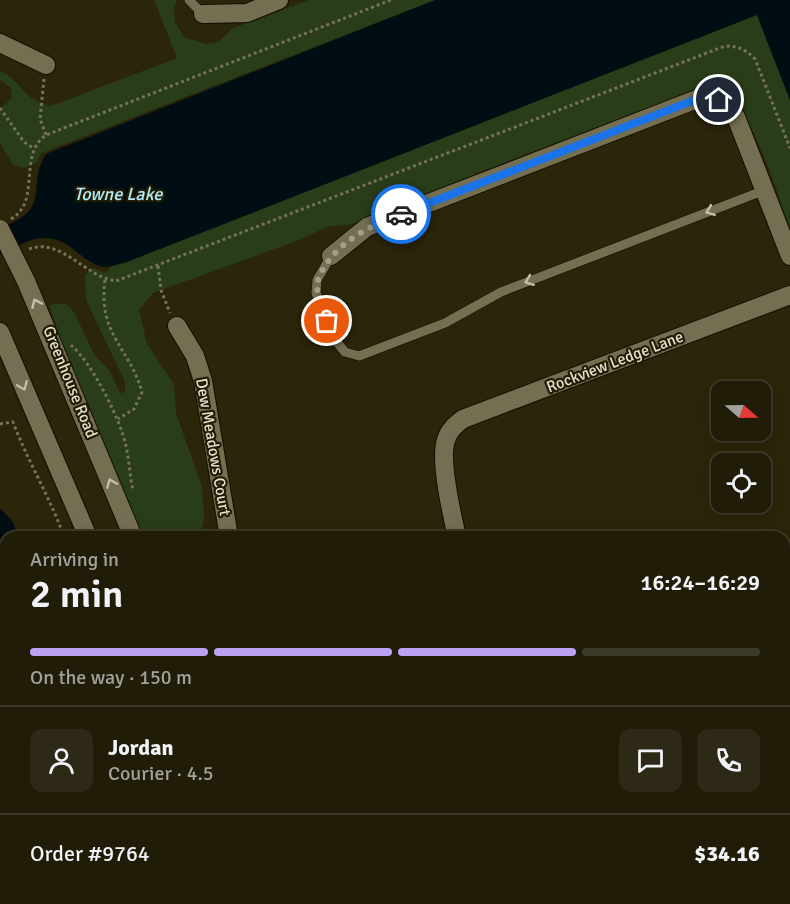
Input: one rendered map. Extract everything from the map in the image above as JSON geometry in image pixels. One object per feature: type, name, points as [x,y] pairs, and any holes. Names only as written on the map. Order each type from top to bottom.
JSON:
[{"type":"street","points":[[203,14],[237,14],[279,0]]},
{"type":"street","points":[[0,43],[46,65]]},
{"type":"street","points":[[331,256],[367,227],[697,99],[719,100],[728,106],[736,117],[790,256]]},
{"type":"street","name":"Greenhouse Road","points":[[3,224],[50,332],[131,531]]},
{"type":"street","name":"Rockview Ledge Lane","points":[[456,531],[444,457],[446,437],[453,426],[463,419],[790,295]]},
{"type":"street","name":"Dew Meadows Court","points":[[177,326],[195,356],[203,381],[228,531]]},
{"type":"street","points":[[0,332],[85,531]]},
{"type":"lane","points":[[189,0],[203,14]]},
{"type":"lane","points":[[331,256],[317,280],[316,293],[335,340],[345,352],[359,356],[445,323],[501,292],[765,190]]},
{"type":"path","points":[[3,224],[14,218],[25,205],[34,148],[38,141],[46,135],[391,0]]},
{"type":"path","points":[[28,249],[37,246],[62,252],[105,280],[116,281],[725,46],[736,46],[746,50],[755,59],[790,148]]},
{"type":"path","points":[[46,65],[40,113],[46,135]]},
{"type":"path","points":[[0,108],[24,142],[34,148]]},
{"type":"path","points":[[158,266],[161,290],[177,326]]},
{"type":"path","points":[[105,280],[104,314],[109,329],[142,392],[134,408],[117,419]]},
{"type":"path","points":[[50,332],[67,341],[77,350],[117,419],[129,459],[134,497]]},
{"type":"path","points":[[0,424],[13,422],[29,464],[54,509],[62,531]]},
{"type":"green space","points":[[154,0],[177,0],[174,10],[175,22],[184,37],[206,44],[218,42],[233,28],[309,0],[435,0],[57,147],[40,154],[37,162],[25,168],[13,165],[0,143],[0,109],[12,98],[11,88],[0,80],[0,71],[8,75],[33,99],[51,106],[177,58]]},
{"type":"green space","points":[[757,15],[790,100],[790,228],[764,156],[737,104],[720,91],[696,90],[349,225],[329,226],[302,239],[153,293],[139,310],[147,344],[174,384],[176,413],[202,487],[204,518],[201,531],[138,531],[58,341],[61,340],[49,305],[65,303],[74,312],[94,354],[109,370],[120,393],[125,392],[125,382],[86,300],[85,276],[92,268],[107,273],[110,267]]},
{"type":"water","name":"Towne Lake","points":[[435,0],[790,0],[790,100],[757,15],[127,262],[102,267],[63,243],[46,238],[31,240],[0,254],[0,228],[27,213],[33,204],[40,166],[46,154]]},
{"type":"water","points":[[0,508],[13,522],[17,531],[0,531]]},
{"type":"way so far","points":[[327,321],[316,293],[316,286],[331,256],[367,227],[401,214]]},
{"type":"route","points":[[401,214],[697,99],[719,100]]}]
